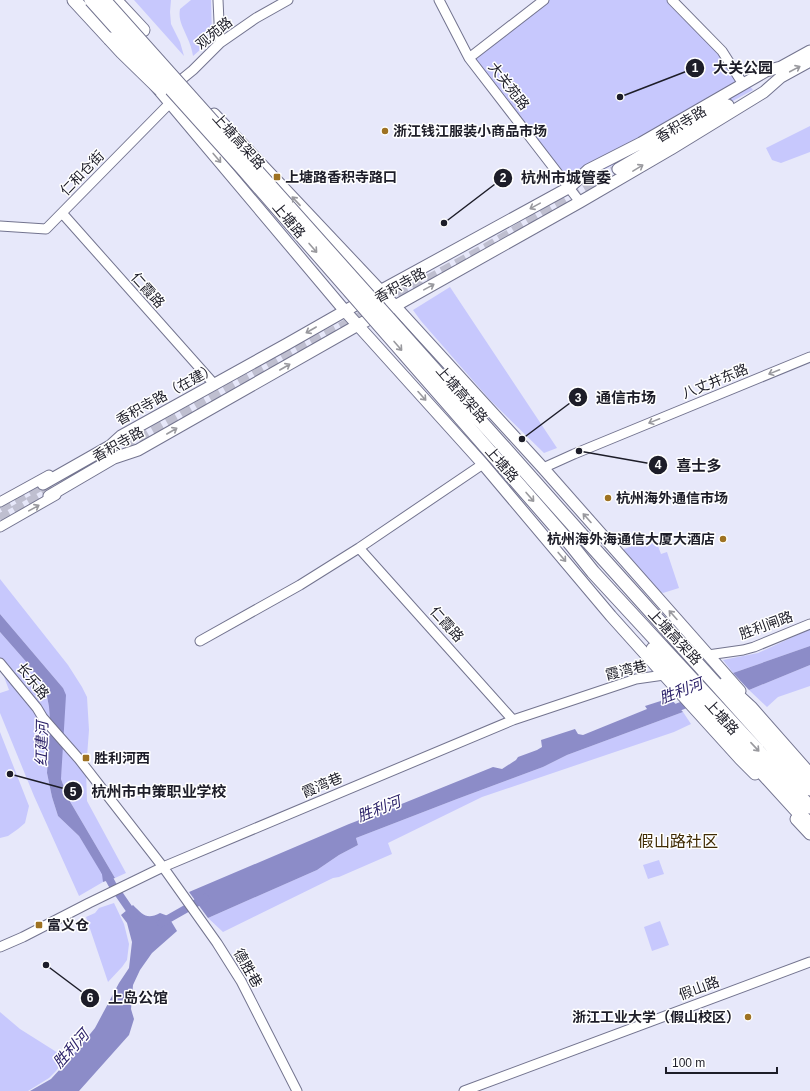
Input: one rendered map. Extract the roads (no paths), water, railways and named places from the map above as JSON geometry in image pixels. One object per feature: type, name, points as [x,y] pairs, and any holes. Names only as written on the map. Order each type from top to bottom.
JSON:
[{"type":"highway","points":[[74,0],[122,52],[242,168]]},
{"type":"highway","name":"上塘高架路","points":[[90,0],[242,168],[454,409],[594,572],[810,807]]},
{"type":"highway","name":"上塘高架路","points":[[104,0],[612,570],[810,789]]},
{"type":"highway","points":[[115,0],[194,87],[270,186]]},
{"type":"highway","points":[[612,570],[652,606],[713,672],[751,708],[810,775]]},
{"type":"highway","points":[[594,572],[623,614],[725,732],[810,825]]},
{"type":"main road","name":"上塘路","points":[[82,0],[345,311],[483,464],[611,616],[810,834]]},
{"type":"main road","name":"上塘路","points":[[110,0],[395,306],[543,468],[810,770]]},
{"type":"main road","name":"香积寺路","points":[[138,450],[358,325],[395,306],[580,202],[671,148],[764,92],[781,72],[810,51]]},
{"type":"main road","name":"香积寺路","points":[[345,311],[570,187],[588,170],[641,143],[766,71],[781,72],[810,61]]},
{"type":"main road","points":[[617,167],[768,76],[781,72]]},
{"type":"main road","name":"香积寺路（在建）","points":[[121,436],[345,311]]},
{"type":"main road","points":[[43,484],[110,446],[121,436]]},
{"type":"main road","points":[[49,496],[114,458],[138,450]]},
{"type":"street","points":[[218,0],[220,43]]},
{"type":"street","name":"观苑路","points":[[182,79],[220,43],[256,18],[288,0]]},
{"type":"street","name":"大关苑路","points":[[439,0],[469,58],[570,187],[580,202]]},
{"type":"street","points":[[469,58],[544,0]]},
{"type":"street","points":[[672,0],[722,51],[743,84]]},
{"type":"street","name":"仁和仓街","points":[[0,226],[46,229],[170,103]]},
{"type":"street","name":"仁霞路","points":[[62,213],[214,384]]},
{"type":"street","name":"八丈井东路","points":[[543,468],[810,357]]},
{"type":"street","name":"香积寺路（在建）","points":[[0,502],[121,436]]},
{"type":"street","name":"香积寺路","points":[[0,527],[138,450]]},
{"type":"street","points":[[200,641],[300,585],[359,548],[483,464]]},
{"type":"street","name":"仁霞路","points":[[359,548],[513,720]]},
{"type":"street","name":"胜利闸路","points":[[708,654],[743,650],[754,647],[810,624]]},
{"type":"street","name":"长乐路","points":[[0,662],[37,708],[43,718],[79,759],[163,867]]},
{"type":"street","name":"霞湾巷","points":[[0,947],[163,867],[513,720],[636,679],[664,675]]},
{"type":"street","name":"德胜巷","points":[[163,867],[217,943],[241,981],[297,1091]]},
{"type":"street","name":"假山路","points":[[464,1091],[810,962]]},
{"type":"waterway","name":"胜利河","points":[[668,711],[694,701]]},
{"type":"waterway","name":"红建河","points":[[105,871],[134,916]]},
{"type":"waterway","name":"胜利河","points":[[161,923],[205,898]]},
{"type":"tunnel","points":[[110,456],[487,248],[618,169]]},
{"type":"tunnel","points":[[0,508],[43,484]]},
{"type":"tunnel","points":[[0,519],[57,487]]},
{"type":"place","name":"大关公园","points":[[620,97]]},
{"type":"place","name":"浙江钱江服装小商品市场","points":[[385,131]]},
{"type":"place","name":"上塘路香积寺路口","points":[[277,177]]},
{"type":"place","name":"杭州市城管委","points":[[444,223]]},
{"type":"place","name":"通信市场","points":[[522,439]]},
{"type":"place","name":"喜士多","points":[[579,451]]},
{"type":"place","name":"杭州海外通信市场","points":[[608,498]]},
{"type":"place","name":"杭州海外海通信大厦大酒店","points":[[723,539]]},
{"type":"place","name":"胜利河西","points":[[86,758]]},
{"type":"place","name":"杭州市中策职业学校","points":[[10,774]]},
{"type":"place","name":"富义仓","points":[[39,925]]},
{"type":"place","name":"上岛公馆","points":[[46,965]]},
{"type":"place","name":"浙江工业大学（假山校区）","points":[[748,1017]]},
{"type":"district","name":"假山路社区","points":[[678,841]]}]
